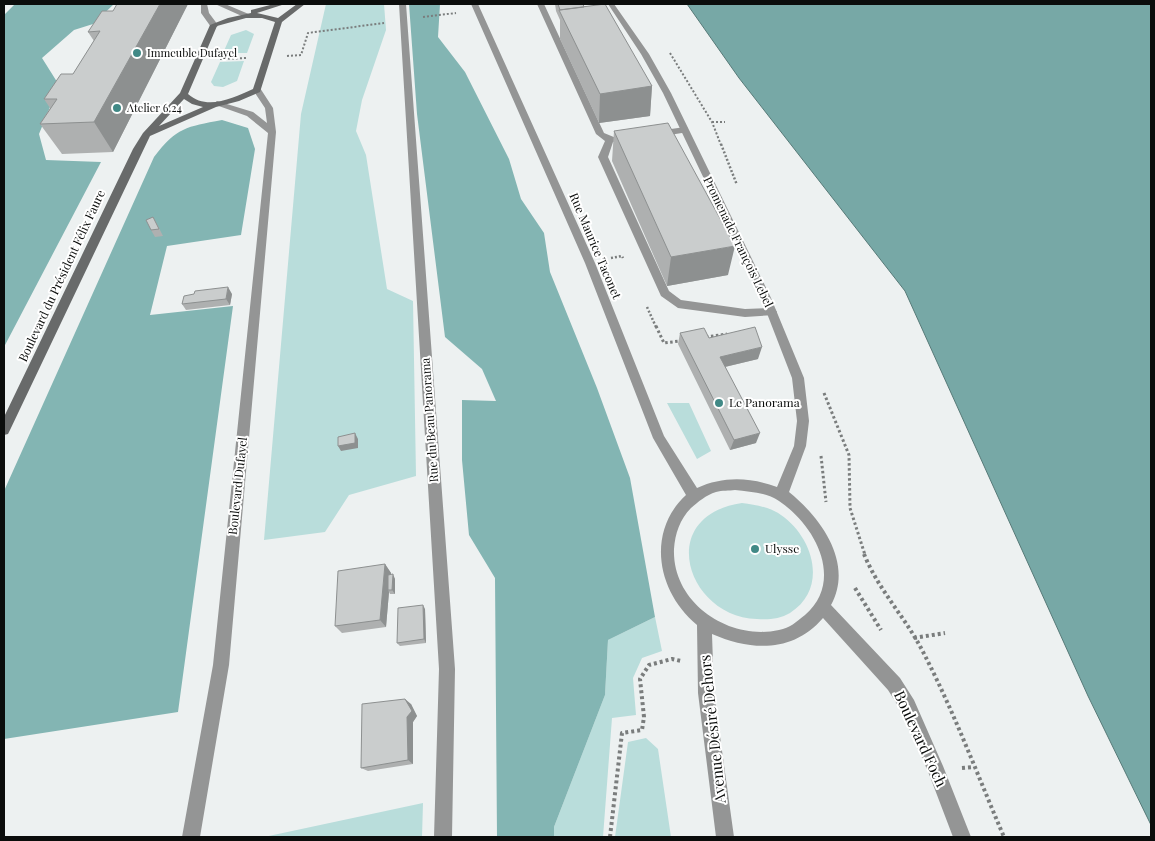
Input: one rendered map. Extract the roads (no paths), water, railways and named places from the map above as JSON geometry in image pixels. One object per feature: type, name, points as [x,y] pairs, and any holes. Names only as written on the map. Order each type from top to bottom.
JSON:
[{"type":"street","points":[[204,4],[205,13],[214,24],[280,4]]},
{"type":"street","points":[[219,4],[247,15],[266,16],[279,21]]},
{"type":"street","points":[[146,135],[217,104],[239,99],[257,90],[279,21],[301,4]]},
{"type":"street","name":"Rue du Beau Panorama","points":[[402,4],[447,669],[443,837]]},
{"type":"street","name":"Rue Maurice Taconet","points":[[474,4],[590,263],[658,438],[694,496]]},
{"type":"street","points":[[540,4],[600,134],[610,140],[630,138]]},
{"type":"street","name":"Promenade François Lebel","points":[[611,4],[645,54],[685,130],[771,312],[798,378],[803,408],[800,446],[781,495]]},
{"type":"street","name":"Boulevard du Président Félix Faure","points":[[4,430],[146,135],[184,94],[214,24]]},
{"type":"street","name":"Boulevard Dufayel","points":[[191,837],[221,665],[272,132],[269,108],[257,90]]},
{"type":"street","points":[[184,94],[196,103],[217,104],[250,114],[272,132]]},
{"type":"street","points":[[648,135],[685,130]]},
{"type":"street","points":[[610,140],[605,148],[603,158],[665,293],[678,304],[745,313],[771,312]]},
{"type":"street","points":[[735,484],[759,486],[781,495],[803,511],[820,532],[830,557],[831,583],[823,606],[812,620],[798,631],[780,637],[761,640],[742,638],[722,632],[704,621],[688,607],[676,590],[665,554],[667,537],[672,521],[682,507],[694,496],[714,487],[735,484]]},
{"type":"street","name":"Boulevard Foch","points":[[823,606],[894,684],[908,706],[937,772],[962,837]]},
{"type":"street","name":"Avenue Désiré Dehors","points":[[704,621],[706,693],[725,837]]},
{"type":"place","name":"Immeuble Dufayel","points":[[137,53]]},
{"type":"place","name":"Atelier 6.24","points":[[117,108]]},
{"type":"place","name":"Le Panorama","points":[[719,403]]},
{"type":"place","name":"Ulysse","points":[[755,549]]}]
